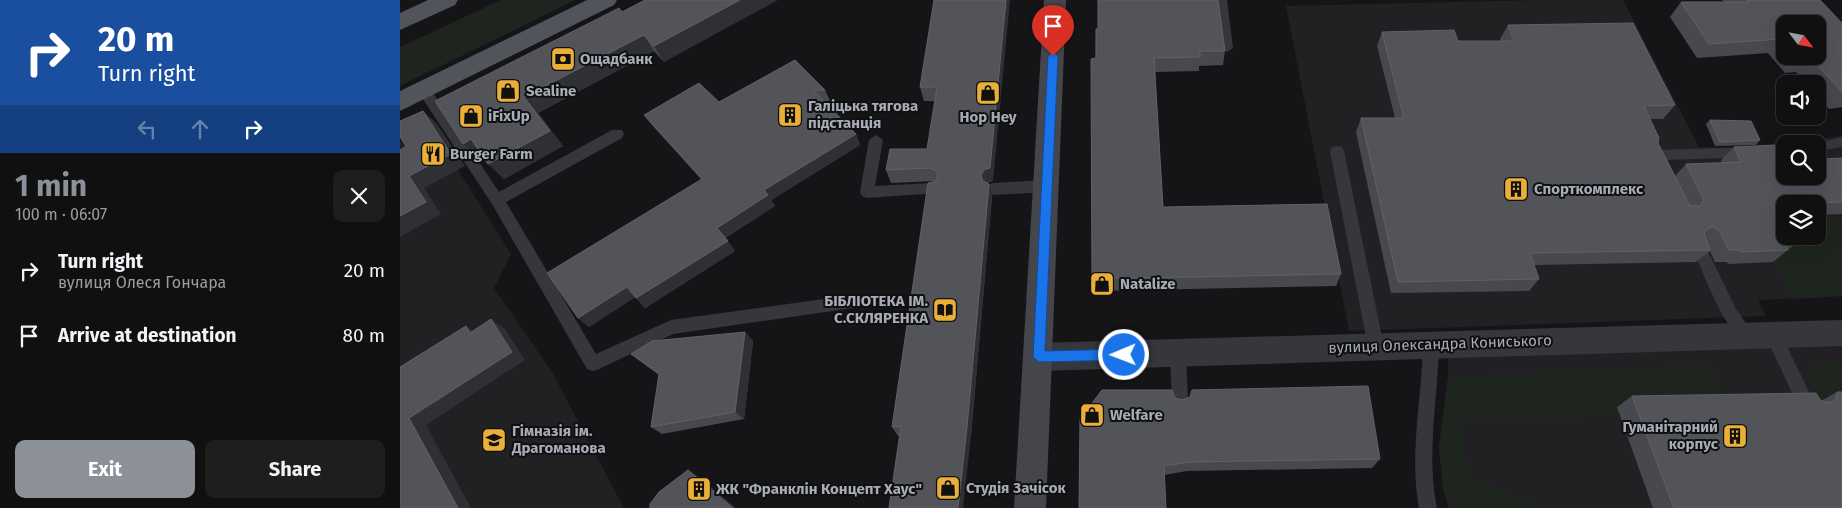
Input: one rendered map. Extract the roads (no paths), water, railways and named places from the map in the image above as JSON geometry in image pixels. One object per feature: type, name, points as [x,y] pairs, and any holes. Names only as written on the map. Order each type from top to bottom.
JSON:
[{"type":"main road","points":[[400,22],[447,0]]},
{"type":"main road","points":[[400,102],[606,0]]},
{"type":"street","points":[[1030,508],[1039,357],[1055,0]]},
{"type":"street","name":"вулиця Олександра Кониського","points":[[1039,357],[1842,333]]},
{"type":"lane","points":[[1221,0],[1227,48]]},
{"type":"lane","points":[[424,90],[497,200],[593,364],[671,327],[854,302]]},
{"type":"lane","points":[[497,200],[617,134]]},
{"type":"lane","points":[[876,140],[867,192],[933,189]]},
{"type":"lane","points":[[1826,145],[1842,142]]},
{"type":"lane","points":[[1337,151],[1376,347]]},
{"type":"lane","points":[[1666,179],[1655,154],[1776,152]]},
{"type":"lane","points":[[992,189],[1047,186]]},
{"type":"lane","points":[[1699,247],[1730,314],[1759,335],[1806,404]]},
{"type":"lane","points":[[1428,508],[1423,490],[1422,448],[1431,368],[1431,344]]},
{"type":"lane","points":[[1178,353],[1180,401]]},
{"type":"place","name":"Ощадбанк","points":[[563,59]]},
{"type":"place","name":"Sealine","points":[[508,91]]},
{"type":"place","name":"Hop Hey","points":[[988,93]]},
{"type":"place","name":"Галiцька тягова пiдстанцiя","points":[[790,115]]},
{"type":"place","name":"iFixUp","points":[[471,116]]},
{"type":"place","name":"Burger Farm","points":[[433,154]]},
{"type":"place","name":"Спорткомплекс","points":[[1516,189]]},
{"type":"place","name":"Natalize","points":[[1102,284]]},
{"type":"place","name":"БІБЛІОТЕКА ІМ. С.СКЛЯРЕНКА","points":[[945,310]]},
{"type":"place","name":"Welfarе","points":[[1092,415]]},
{"type":"place","name":"Гуманітарний корпус","points":[[1735,436]]},
{"type":"place","name":"Гімназія ім. Драгоманова","points":[[494,440]]},
{"type":"place","name":"Студія Зачісок","points":[[948,488]]},
{"type":"place","name":"ЖК \"Франклін Концепт Хаус\"","points":[[699,489]]}]
